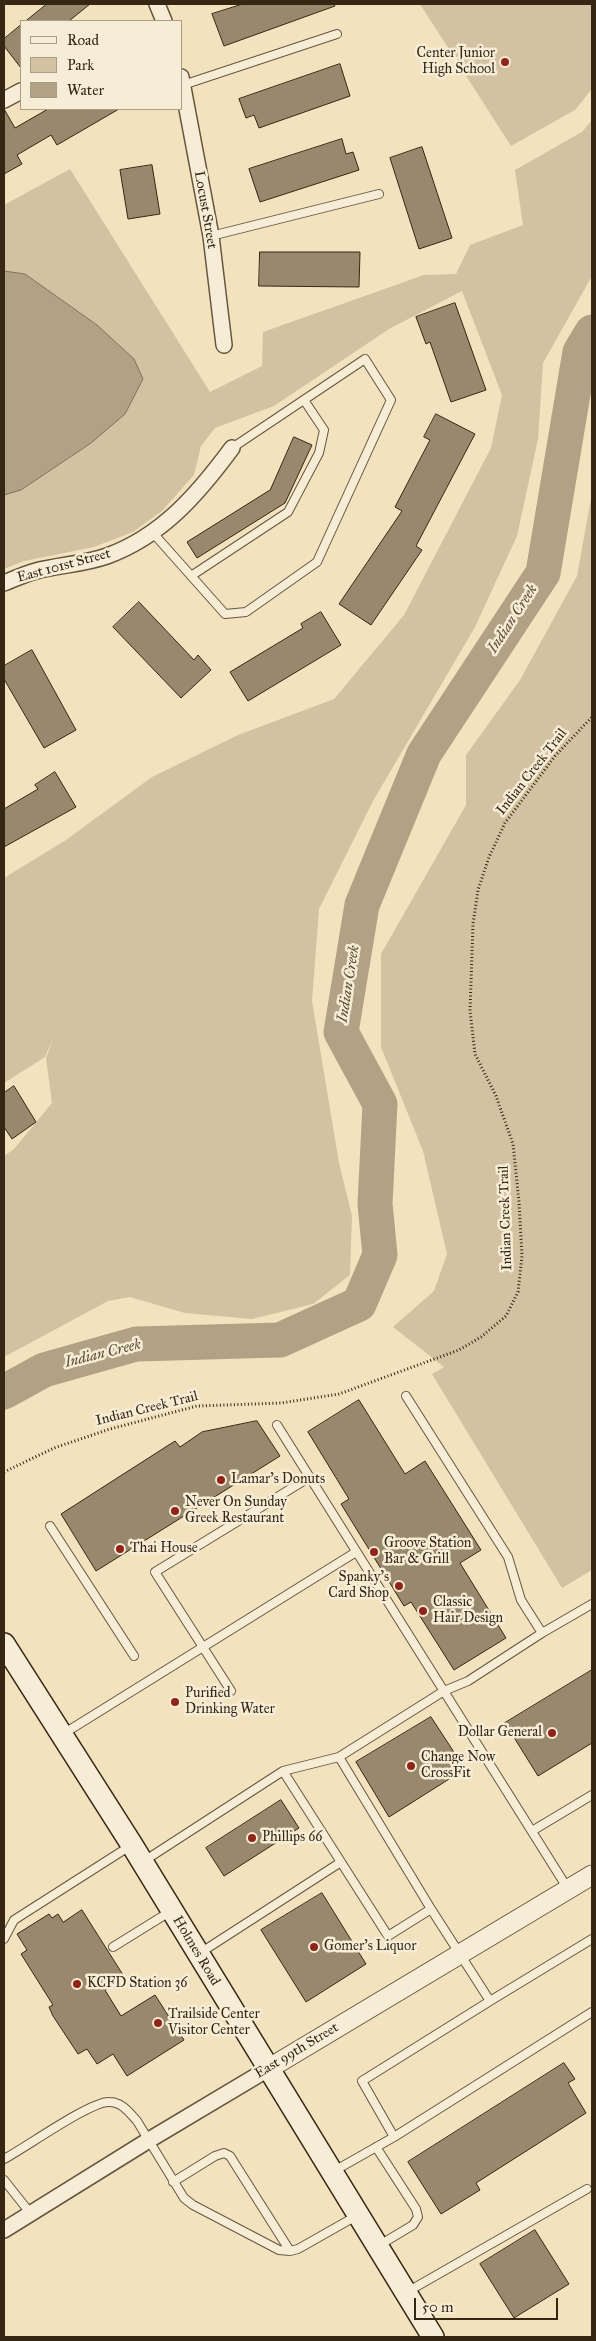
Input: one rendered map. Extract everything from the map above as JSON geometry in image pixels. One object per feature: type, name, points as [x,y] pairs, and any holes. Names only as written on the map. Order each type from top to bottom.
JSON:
[{"type":"main road","name":"Holmes Road","points":[[4,1644],[137,1854],[433,2337]]},
{"type":"street","name":"Locust Street","points":[[182,81],[211,236],[224,345]]},
{"type":"street","points":[[4,100],[20,92]]},
{"type":"street","name":"East 101st Street","points":[[4,583],[35,572],[107,556],[153,534],[176,515],[207,482],[232,448]]},
{"type":"street","name":"East 99th Street","points":[[4,2230],[149,2140],[592,1875]]},
{"type":"lane","points":[[182,81],[337,34]]},
{"type":"lane","points":[[211,236],[379,194]]},
{"type":"lane","points":[[153,534],[225,614],[246,612],[317,562],[391,400],[366,359],[232,448]]},
{"type":"lane","points":[[191,576],[288,512],[319,453],[324,430],[304,400]]},
{"type":"lane","points":[[406,1396],[508,1557],[521,1600],[542,1633]]},
{"type":"lane","points":[[277,1426],[568,1889]]},
{"type":"lane","points":[[231,1691],[155,1572],[310,1477]]},
{"type":"lane","points":[[50,1526],[134,1656]]},
{"type":"lane","points":[[62,1734],[356,1552]]},
{"type":"lane","points":[[4,1939],[14,1920],[137,1854],[283,1770],[339,1757],[444,1691],[468,1681],[542,1633],[592,1604]]},
{"type":"lane","points":[[339,1757],[490,2001]]},
{"type":"lane","points":[[283,1770],[388,1936],[432,1909]]},
{"type":"lane","points":[[532,1831],[592,1795]]},
{"type":"lane","points":[[198,1954],[341,1862]]},
{"type":"lane","points":[[113,1947],[171,1911]]},
{"type":"lane","points":[[394,2137],[362,2081],[592,1939]]},
{"type":"lane","points":[[332,2173],[394,2137],[592,2012]]},
{"type":"lane","points":[[4,2160],[100,2103],[118,2104],[127,2110],[149,2140],[184,2198],[193,2205],[278,2250],[290,2251],[358,2215]]},
{"type":"lane","points":[[376,2147],[416,2209],[418,2217],[413,2226],[377,2247]]},
{"type":"lane","points":[[173,2182],[215,2156],[224,2153],[230,2156],[290,2251]]},
{"type":"lane","points":[[4,2180],[31,2214]]},
{"type":"lane","points":[[406,2293],[587,2189]]},
{"type":"path","name":"Indian Creek Trail","points":[[4,1472],[54,1448],[110,1429],[197,1406],[281,1403],[339,1394],[459,1350],[481,1337],[506,1316],[518,1292],[522,1256],[518,1202],[513,1144],[496,1096],[475,1054],[470,1011],[473,924],[478,890],[505,823],[555,756],[592,717]]},
{"type":"green space","name":"Center Junior High School","points":[[420,4],[592,4],[592,89],[575,110],[511,146]]},
{"type":"green space","points":[[592,120],[592,276],[543,363],[538,439],[517,536],[475,627],[373,801],[319,909],[312,1001],[339,1163],[352,1216],[350,1275],[313,1304],[252,1319],[185,1313],[130,1297],[108,1301],[4,1357],[4,1156],[14,1149],[52,1103],[46,1058],[54,1036],[45,1057],[4,1083],[4,878],[66,840],[152,777],[238,735],[334,699],[404,615],[491,448],[502,395],[462,291],[389,329],[274,406],[215,428],[201,446],[194,475],[162,511],[133,532],[94,547],[24,561],[4,569],[4,495],[21,490],[91,443],[134,359],[97,325],[25,274],[4,271],[4,205],[70,169],[210,392],[262,366],[263,332],[424,275],[456,274],[470,245],[523,225],[515,170],[582,132]]},
{"type":"green space","points":[[592,493],[592,1570],[562,1588],[432,1374],[444,1367],[393,1327],[434,1291],[447,1254],[423,1151],[381,1047],[381,954],[466,805],[466,755],[520,680],[577,576]]},
{"type":"water","points":[[4,271],[25,274],[97,325],[134,359],[143,379],[125,414],[91,443],[21,490],[4,495]]},
{"type":"building","points":[[47,4],[90,4],[70,20],[27,20]]},
{"type":"building","points":[[243,4],[334,4],[335,6],[224,46],[212,14]]},
{"type":"building","points":[[20,26],[20,67],[4,46],[4,39]]},
{"type":"building","points":[[340,64],[350,96],[259,128],[254,115],[246,118],[239,99]]},
{"type":"building","points":[[4,109],[15,128],[46,110],[117,110],[57,145],[51,135],[17,155],[22,164],[4,174]]},
{"type":"building","points":[[342,139],[346,154],[353,152],[359,170],[260,202],[249,169]]},
{"type":"building","points":[[422,147],[452,238],[419,249],[390,158]]},
{"type":"building","points":[[152,165],[160,214],[128,219],[120,170]]},
{"type":"building","points":[[260,252],[360,252],[359,287],[259,286]]},
{"type":"building","points":[[455,303],[486,390],[451,402],[430,342],[426,344],[416,317]]},
{"type":"building","points":[[436,414],[475,434],[416,546],[422,550],[371,625],[339,604],[402,511],[395,507],[430,440],[424,437]]},
{"type":"building","points":[[294,437],[312,445],[285,503],[197,558],[187,542],[270,490]]},
{"type":"building","points":[[139,602],[194,660],[198,655],[211,670],[181,698],[113,627]]},
{"type":"building","points":[[321,612],[341,645],[248,701],[230,672],[303,628],[301,624]]},
{"type":"building","points":[[32,650],[76,730],[44,748],[4,679],[4,666]]},
{"type":"building","points":[[55,772],[76,807],[4,847],[4,809],[38,789],[35,785]]},
{"type":"building","points":[[14,1086],[36,1122],[12,1139],[4,1127],[4,1093]]},
{"type":"building","points":[[359,1400],[405,1474],[425,1461],[481,1550],[460,1563],[506,1638],[454,1670],[411,1602],[404,1606],[341,1504],[349,1499],[308,1432]]},
{"type":"building","points":[[257,1421],[280,1456],[96,1571],[61,1514],[175,1441],[180,1447],[202,1432]]},
{"type":"building","name":"Dollar General","points":[[592,1670],[592,1743],[538,1776],[505,1723]]},
{"type":"building","name":"Change Now CrossFit","points":[[431,1717],[465,1769],[389,1817],[356,1762]]},
{"type":"building","name":"Phillips 66","points":[[281,1800],[299,1828],[224,1876],[206,1848]]},
{"type":"building","name":"Gomer's Liquor","points":[[322,1893],[366,1964],[306,2002],[261,1930]]},
{"type":"building","name":"KCFD Station 36","points":[[82,1910],[125,1978],[105,1990],[121,2016],[155,1995],[184,2040],[127,2076],[113,2054],[97,2064],[87,2049],[78,2054],[53,2016],[49,2007],[53,2005],[21,1954],[27,1950],[17,1934],[49,1914],[52,1918],[58,1914],[63,1922]]},
{"type":"building","points":[[564,2063],[575,2079],[568,2083],[586,2113],[476,2183],[480,2190],[441,2214],[408,2162]]},
{"type":"building","points":[[535,2230],[569,2284],[514,2318],[480,2264]]},
{"type":"waterway","name":"Indian Creek","points":[[4,1392],[44,1370],[136,1344],[280,1340],[359,1304],[380,1255],[375,1204],[380,1104],[341,1032],[362,905],[424,754],[543,573],[580,352],[592,332]]},
{"type":"place","name":"Center Junior High School","points":[[505,62]]},
{"type":"place","name":"Lamar's Donuts","points":[[221,1480]]},
{"type":"place","name":"Never On Sunday Greek Restaurant","points":[[175,1511]]},
{"type":"place","name":"Thai House","points":[[120,1549]]},
{"type":"place","name":"Groove Station Bar & Grill","points":[[374,1552]]},
{"type":"place","name":"Spanky's Card Shop","points":[[399,1586]]},
{"type":"place","name":"Classic Hair Design","points":[[423,1611]]},
{"type":"place","name":"Purified Drinking Water","points":[[175,1702]]},
{"type":"place","name":"Dollar General","points":[[552,1733]]},
{"type":"place","name":"Change Now CrossFit","points":[[411,1766]]},
{"type":"place","name":"Phillips 66","points":[[252,1838]]},
{"type":"place","name":"Gomer's Liquor","points":[[314,1947]]},
{"type":"place","name":"KCFD Station 36","points":[[77,1984]]},
{"type":"place","name":"Trailside Center Visitor Center","points":[[158,2023]]}]
